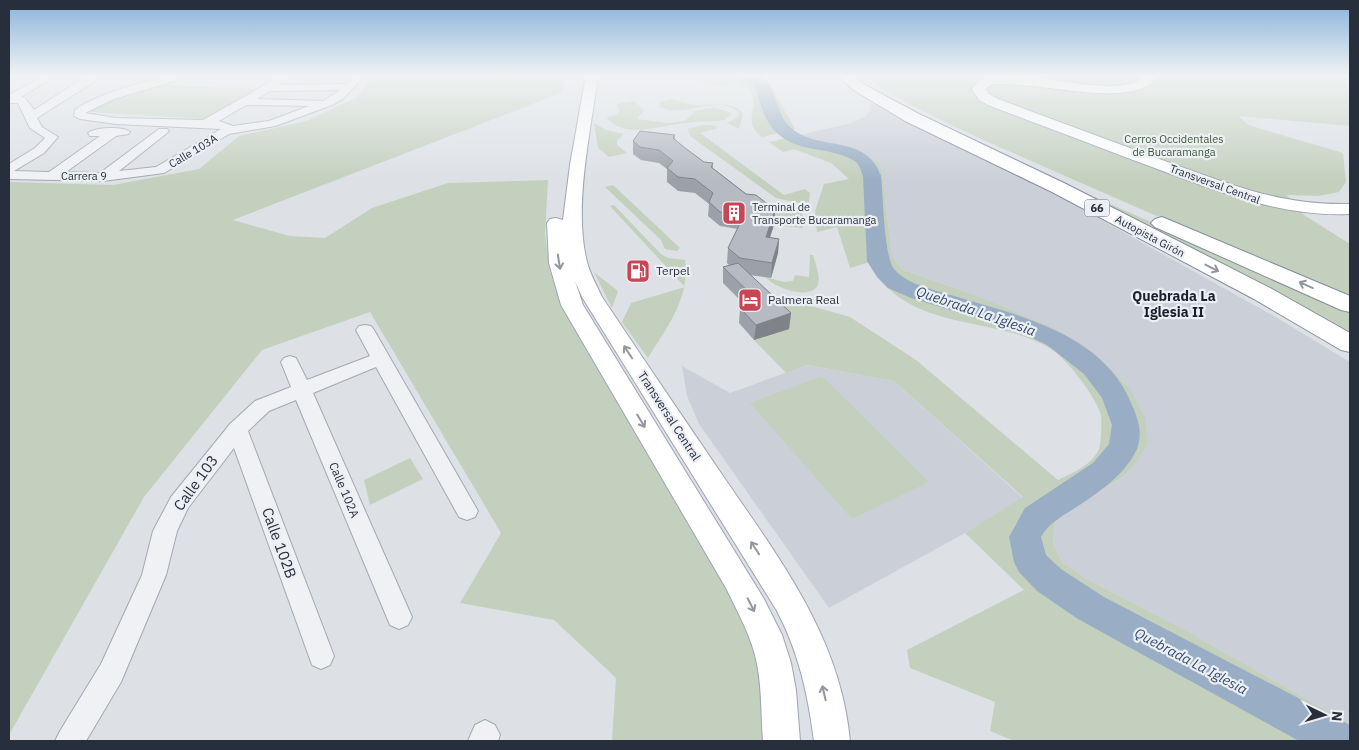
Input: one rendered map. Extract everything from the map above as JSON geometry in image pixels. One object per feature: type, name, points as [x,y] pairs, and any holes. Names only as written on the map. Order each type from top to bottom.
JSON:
[{"type":"highway","name":"Autopista Girón","points":[[899,110],[1059,188],[1256,290],[1350,344]]},
{"type":"highway","name":"Autopista Girón","points":[[912,110],[971,139],[1350,305]]},
{"type":"main road","name":"Transversal Central","points":[[573,110],[556,220],[559,263],[566,291],[578,316],[737,579],[753,609],[765,635],[774,662],[778,690],[781,741]]},
{"type":"main road","name":"Transversal Central","points":[[587,110],[572,221],[574,252],[579,268],[592,297],[767,567],[799,622],[818,669],[825,696],[832,741]]},
{"type":"main road","name":"Transversal Central","points":[[1015,110],[1243,195],[1294,207],[1327,210],[1350,209]]},
{"type":"main road","name":"Transversal Central","points":[[1029,110],[1248,190],[1300,201],[1334,202],[1350,198]]},
{"type":"street","points":[[9,169],[51,141],[52,137],[39,133],[27,110]]},
{"type":"street","points":[[31,117],[42,110]]},
{"type":"street","points":[[81,110],[79,112],[80,116],[116,121],[205,127]]},
{"type":"street","name":"Calle 103A","points":[[205,127],[230,110]]},
{"type":"street","points":[[94,133],[163,131],[226,125],[228,127],[226,131],[271,124],[309,110]]},
{"type":"street","points":[[103,177],[163,131]]},
{"type":"street","name":"Calle 103A","points":[[159,170],[226,131]]},
{"type":"street","points":[[52,176],[114,132]]},
{"type":"street","name":"Carrera 9","points":[[9,175],[103,177],[159,170]]},
{"type":"street","points":[[365,330],[468,511]]},
{"type":"street","name":"Calle 103","points":[[70,741],[110,673],[154,575],[165,531],[179,503],[237,429],[262,406],[302,392],[381,358]]},
{"type":"street","name":"Calle 102A","points":[[290,362],[399,617]]},
{"type":"street","name":"Calle 102B","points":[[237,429],[321,656]]},
{"type":"shaded area","points":[[869,110],[884,110],[903,121],[1017,175],[1274,316],[1350,362],[1350,724],[1187,631],[1085,578],[1062,562],[1053,543],[1055,519],[1122,477],[1130,389],[972,294],[903,270],[892,256],[882,172],[860,153],[800,135],[851,123],[866,116]]},
{"type":"shaded area","points":[[807,365],[894,381],[1023,498],[965,533],[829,608],[699,424],[687,396],[682,366],[730,393]]},
{"type":"green space","points":[[93,110],[222,110],[206,119],[92,112]]},
{"type":"green space","points":[[330,110],[517,110],[233,220],[290,236],[325,238],[372,208],[448,183],[548,180],[545,234],[550,271],[561,305],[618,404],[727,583],[757,643],[770,700],[766,741],[612,741],[616,678],[554,620],[460,603],[501,533],[370,312],[262,350],[144,497],[9,735],[9,182],[113,185],[199,169],[239,136],[306,121]]},
{"type":"green space","points":[[644,110],[637,119],[668,123],[685,121],[695,111],[700,110],[722,110],[731,114],[725,120],[691,122],[632,130],[613,124],[606,117],[616,115],[620,111]]},
{"type":"green space","points":[[734,110],[740,110],[743,114],[739,129],[727,123],[738,117],[739,113]]},
{"type":"green space","points":[[752,110],[784,110],[795,129],[762,137],[752,125]]},
{"type":"green space","name":"Cerros Occidentales de Bucaramanga","points":[[921,110],[1350,110],[1350,126],[1239,116],[1248,125],[1343,153],[1346,182],[1339,192],[1318,196],[1287,195],[1304,215],[1350,244],[1350,298],[1077,181]]},
{"type":"green space","points":[[594,123],[606,130],[623,134],[617,141],[617,145],[627,153],[609,157],[598,148]]},
{"type":"green space","points":[[712,125],[718,128],[700,133],[784,195],[805,189],[810,193],[809,202],[798,203],[776,198],[690,136],[688,129]]},
{"type":"green space","points":[[800,135],[860,153],[877,162],[882,172],[892,256],[903,270],[972,294],[1058,330],[1094,353],[1130,389],[1145,418],[1148,444],[1136,462],[1122,477],[1055,519],[1053,543],[1062,562],[1085,578],[1187,631],[1350,724],[1350,741],[1014,741],[990,731],[995,702],[910,668],[907,650],[1024,590],[965,533],[1023,497],[894,381],[807,365],[786,373],[754,340],[788,329],[754,280],[775,296],[850,317],[916,360],[1058,480],[1082,468],[1096,455],[1100,443],[1101,415],[1093,398],[1080,379],[1051,349],[1031,339],[1009,332],[940,316],[918,308],[899,297],[881,281],[870,262],[850,268],[837,227],[817,232],[815,211],[824,184],[849,179],[831,163],[794,149],[783,152],[769,142]]},
{"type":"green space","points":[[1047,176],[1350,310],[1350,337],[1332,326]]},
{"type":"green space","points":[[613,185],[680,248],[677,251],[665,249],[661,240],[605,187]]},
{"type":"green space","points":[[614,205],[661,254],[668,258],[685,260],[686,274],[684,286],[610,206]]},
{"type":"green space","points":[[772,208],[802,212],[803,228],[773,225],[768,220]]},
{"type":"green space","points":[[810,255],[813,255],[819,278],[815,289],[805,292],[787,290],[765,277],[784,282],[793,281],[795,275],[809,277]]},
{"type":"green space","points":[[594,272],[618,291],[612,308]]},
{"type":"green space","points":[[684,287],[681,299],[670,323],[648,358],[622,322],[631,303]]},
{"type":"green space","points":[[822,376],[929,482],[852,519],[750,403]]},
{"type":"green space","points":[[410,458],[423,479],[370,505],[364,480]]},
{"type":"building","points":[[640,131],[675,135],[673,138],[685,148],[704,162],[713,163],[711,167],[746,194],[756,195],[775,210],[766,237],[779,239],[772,263],[740,258],[728,248],[744,215],[720,212],[709,202],[713,193],[695,179],[678,177],[667,168],[673,161],[659,150],[640,147],[633,141]]},
{"type":"building","points":[[738,263],[791,313],[756,325],[740,308],[759,302],[723,267]]},
{"type":"waterway","name":"Quebrada La Iglesia","points":[[770,110],[772,116],[783,130],[801,141],[851,153],[863,159],[869,167],[872,176],[878,261],[885,272],[896,283],[919,293],[1025,325],[1056,340],[1093,368],[1115,396],[1126,425],[1123,447],[1104,471],[1036,517],[1025,537],[1031,562],[1049,580],[1091,608],[1339,741]]},
{"type":"place","name":"Terminal de Transporte Bucaramanga","points":[[734,213]]},
{"type":"place","name":"Terpel","points":[[638,271]]},
{"type":"place","name":"Palmera Real","points":[[750,300]]},
{"type":"district","name":"Quebrada La Iglesia II","points":[[1174,304]]}]
